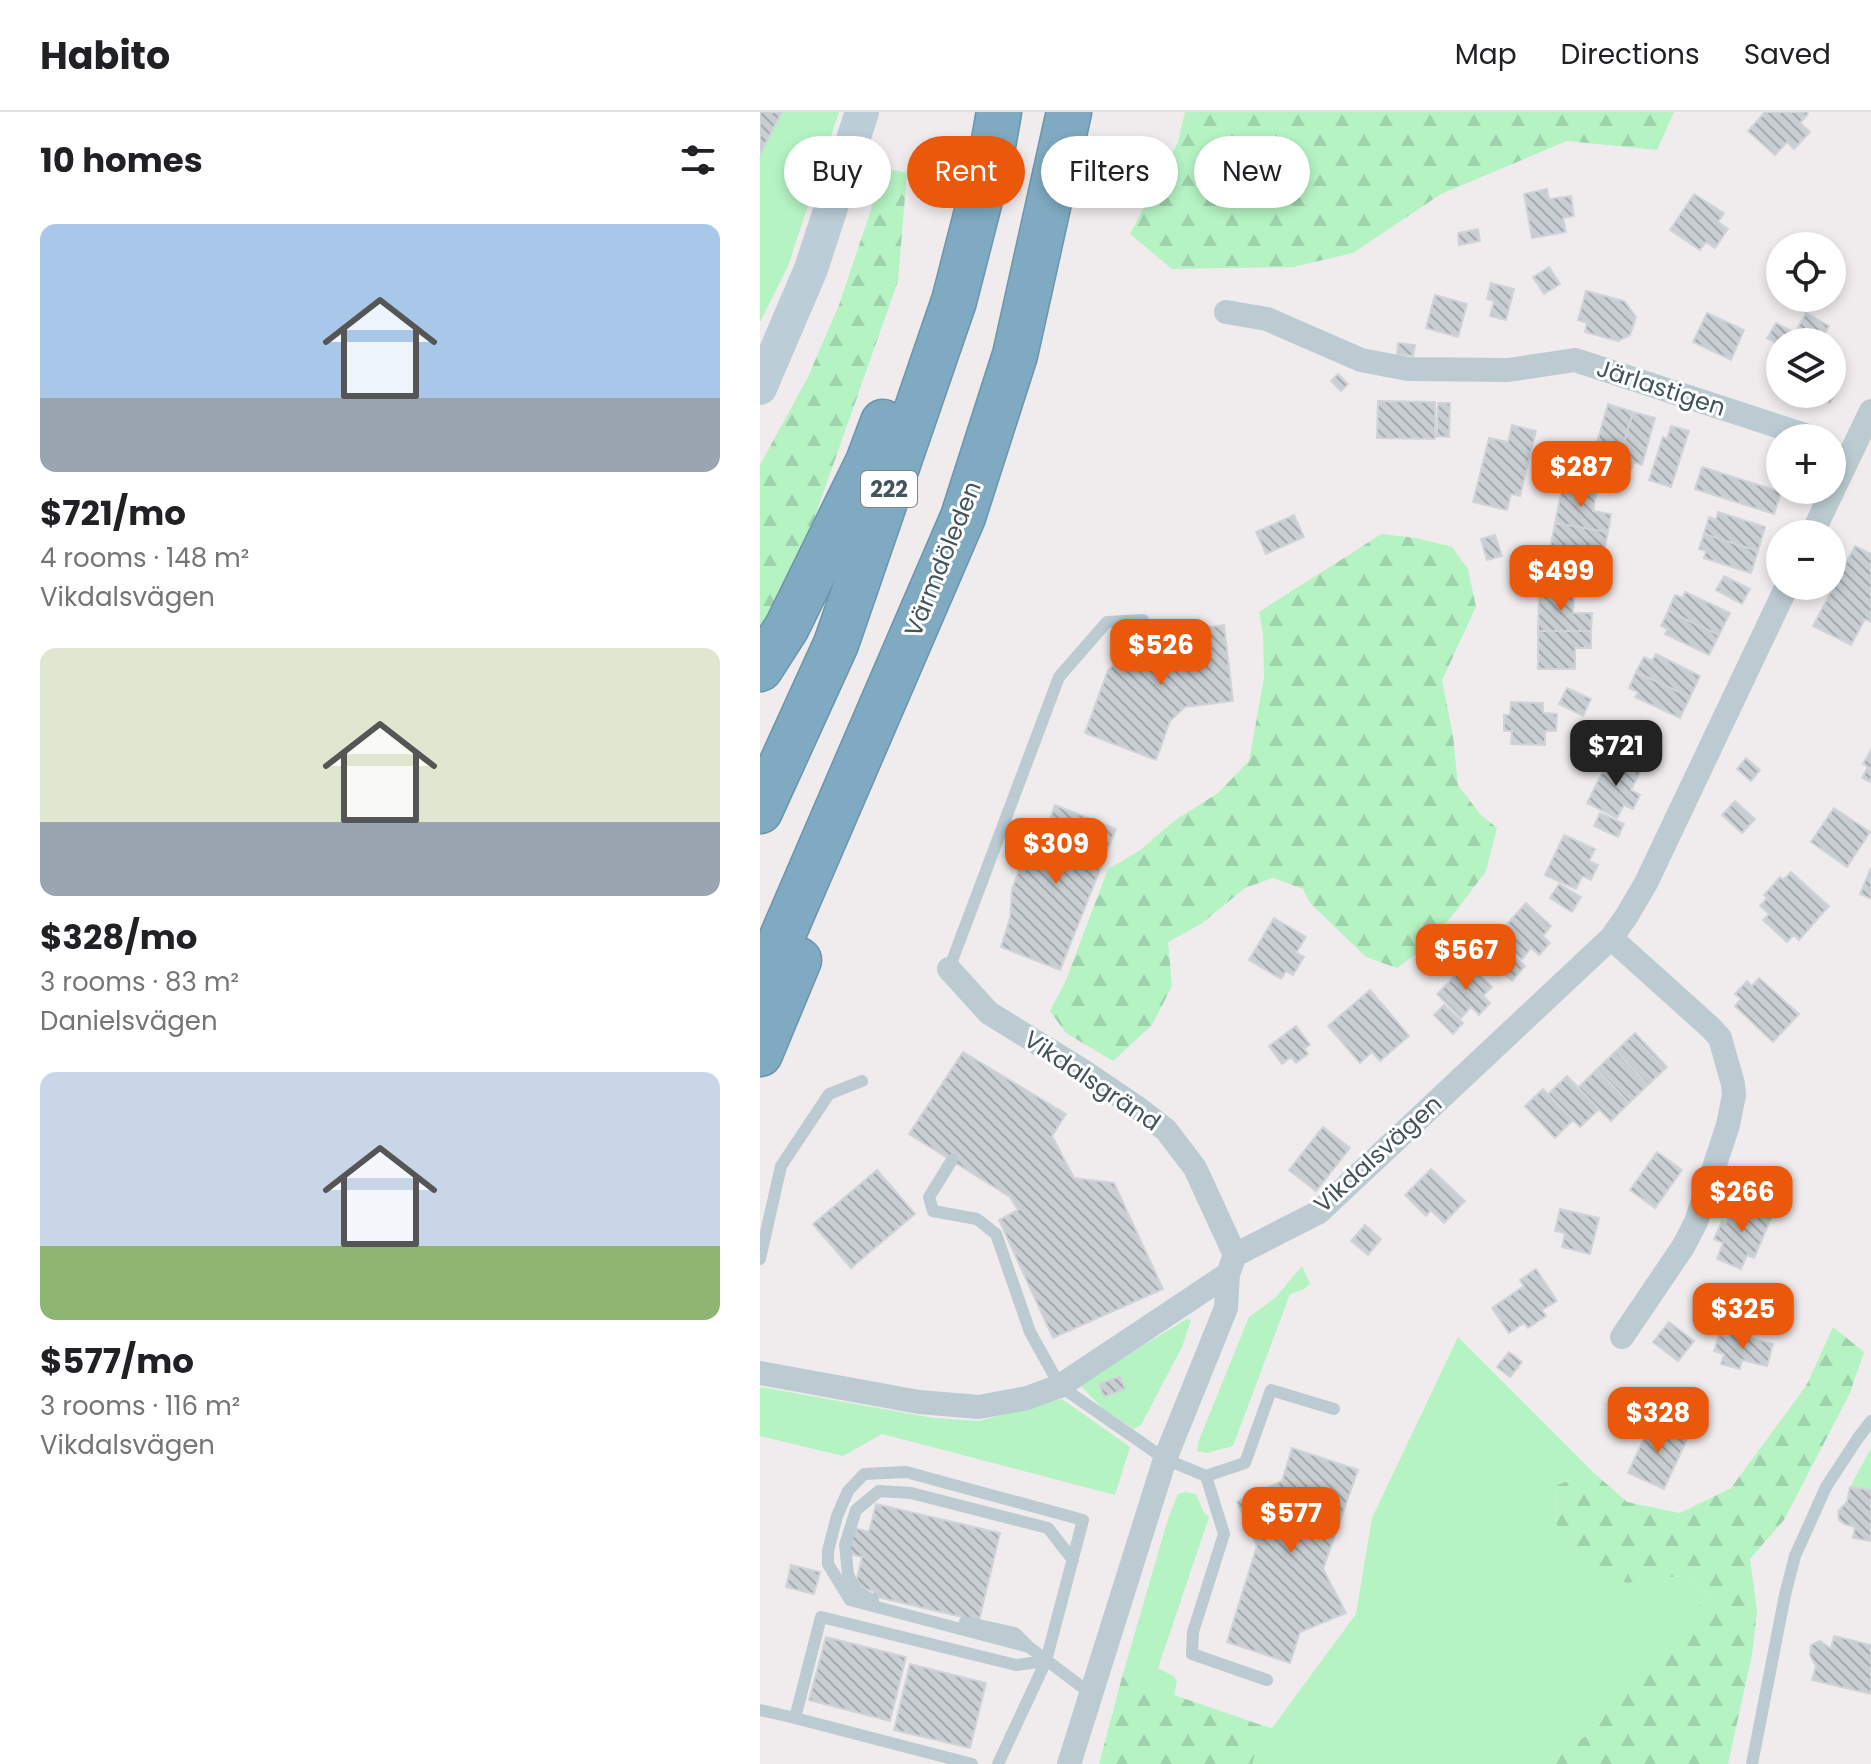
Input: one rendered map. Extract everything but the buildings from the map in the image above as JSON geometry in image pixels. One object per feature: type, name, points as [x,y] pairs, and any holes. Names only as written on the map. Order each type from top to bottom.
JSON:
[{"type":"highway","name":"222","points":[[995,136],[999,112]]},
{"type":"highway","name":"Värmdöleden","points":[[760,988],[963,517],[1015,355],[1069,112]]},
{"type":"highway","points":[[760,669],[787,627],[868,462],[929,302],[969,208]]},
{"type":"highway","name":"222","points":[[760,811],[836,644],[954,301],[978,208]]},
{"type":"highway","points":[[760,1054],[882,759],[963,517]]},
{"type":"street","points":[[760,388],[811,269],[862,112]]},
{"type":"street","name":"Järlastigen","points":[[1226,312],[1267,319],[1361,360],[1408,369],[1508,370],[1575,360],[1771,424]]},
{"type":"street","points":[[1846,441],[1871,411]]},
{"type":"street","name":"Vikdalsvägen","points":[[760,1373],[919,1402],[979,1407],[1027,1398],[1060,1386],[1232,1264],[1319,1212],[1611,938],[1646,883],[1780,600]]},
{"type":"street","points":[[1611,938],[1720,1038],[1734,1095],[1728,1125],[1696,1222],[1683,1247],[1622,1337]]},
{"type":"street","name":"Vikdalsgränd","points":[[949,969],[989,1013],[1083,1071],[1166,1130],[1195,1168],[1232,1264]]},
{"type":"street","points":[[1070,1764],[1165,1459],[1226,1308],[1232,1264]]},
{"type":"lane","points":[[949,969],[1059,677],[1107,622],[1143,620]]},
{"type":"lane","points":[[760,1259],[781,1166],[829,1094],[862,1081]]},
{"type":"lane","points":[[952,1160],[929,1197],[933,1211],[977,1219],[996,1234],[1030,1332],[1060,1386],[1165,1459],[1206,1476],[1245,1463],[1271,1390],[1334,1409]]},
{"type":"lane","points":[[1752,1764],[1795,1556],[1826,1487],[1871,1421]]},
{"type":"lane","points":[[998,1764],[1046,1661],[1083,1520],[906,1472],[864,1474],[848,1491],[837,1516],[828,1551],[828,1564],[850,1600],[1029,1647]]},
{"type":"lane","points":[[1206,1476],[1224,1534],[1193,1632],[1192,1654],[1267,1680]]},
{"type":"lane","points":[[1073,1560],[1048,1528],[911,1493],[879,1491],[856,1510],[845,1545],[848,1574],[855,1591],[869,1599],[1015,1633],[1046,1661],[1090,1693]]},
{"type":"lane","points":[[795,1718],[821,1617],[1016,1665],[1046,1661]]},
{"type":"lane","points":[[760,1710],[972,1764]]},
{"type":"green space","points":[[760,112],[839,112],[831,136],[784,136],[784,208],[807,208],[788,266],[760,322]]},
{"type":"green space","points":[[1185,112],[1674,112],[1657,150],[1567,141],[1441,194],[1353,253],[1293,267],[1172,269],[1130,234],[1144,208],[1178,208],[1178,142]]},
{"type":"green space","points":[[891,169],[907,173],[898,281],[807,539],[760,632],[760,465],[808,377],[839,305],[872,208],[891,208]]},
{"type":"green space","points":[[1381,534],[1417,538],[1452,547],[1468,569],[1476,607],[1442,680],[1453,736],[1458,785],[1480,814],[1497,828],[1486,871],[1424,948],[1397,968],[1366,957],[1310,903],[1303,889],[1273,878],[1245,888],[1201,924],[1168,942],[1172,986],[1152,1025],[1113,1061],[1066,1033],[1050,1011],[1066,980],[1108,869],[1139,851],[1174,821],[1218,793],[1249,761],[1264,678],[1259,612]]},
{"type":"green space","points":[[1302,1266],[1310,1284],[1290,1294],[1233,1446],[1207,1453],[1197,1451],[1249,1317],[1275,1298]]},
{"type":"green space","points":[[1187,1319],[1191,1320],[1182,1347],[1141,1425],[1134,1429],[1104,1410],[1079,1384]]},
{"type":"green space","points":[[1833,1327],[1864,1352],[1850,1393],[1784,1520],[1750,1559],[1757,1611],[1752,1655],[1728,1764],[1543,1764],[1595,1730],[1625,1682],[1679,1630],[1708,1595],[1688,1575],[1627,1583],[1594,1571],[1556,1524],[1557,1485],[1593,1472],[1627,1502],[1680,1513],[1731,1488],[1806,1386]]},
{"type":"green space","points":[[1458,1337],[1593,1472],[1557,1485],[1556,1524],[1594,1571],[1627,1583],[1688,1575],[1708,1595],[1679,1630],[1625,1682],[1595,1730],[1543,1764],[1252,1764],[1264,1726],[1272,1728],[1356,1614],[1372,1518]]},
{"type":"green space","points":[[760,1387],[934,1418],[979,1421],[1062,1399],[1130,1447],[1115,1495],[882,1434],[843,1456],[760,1436]]},
{"type":"green space","points":[[1871,1448],[1871,1490],[1850,1487]]},
{"type":"green space","points":[[1178,1494],[1196,1494],[1209,1517],[1158,1668],[1177,1681],[1174,1696],[1122,1677],[1168,1519]]},
{"type":"green space","points":[[1122,1677],[1264,1726],[1252,1764],[1099,1764]]}]
